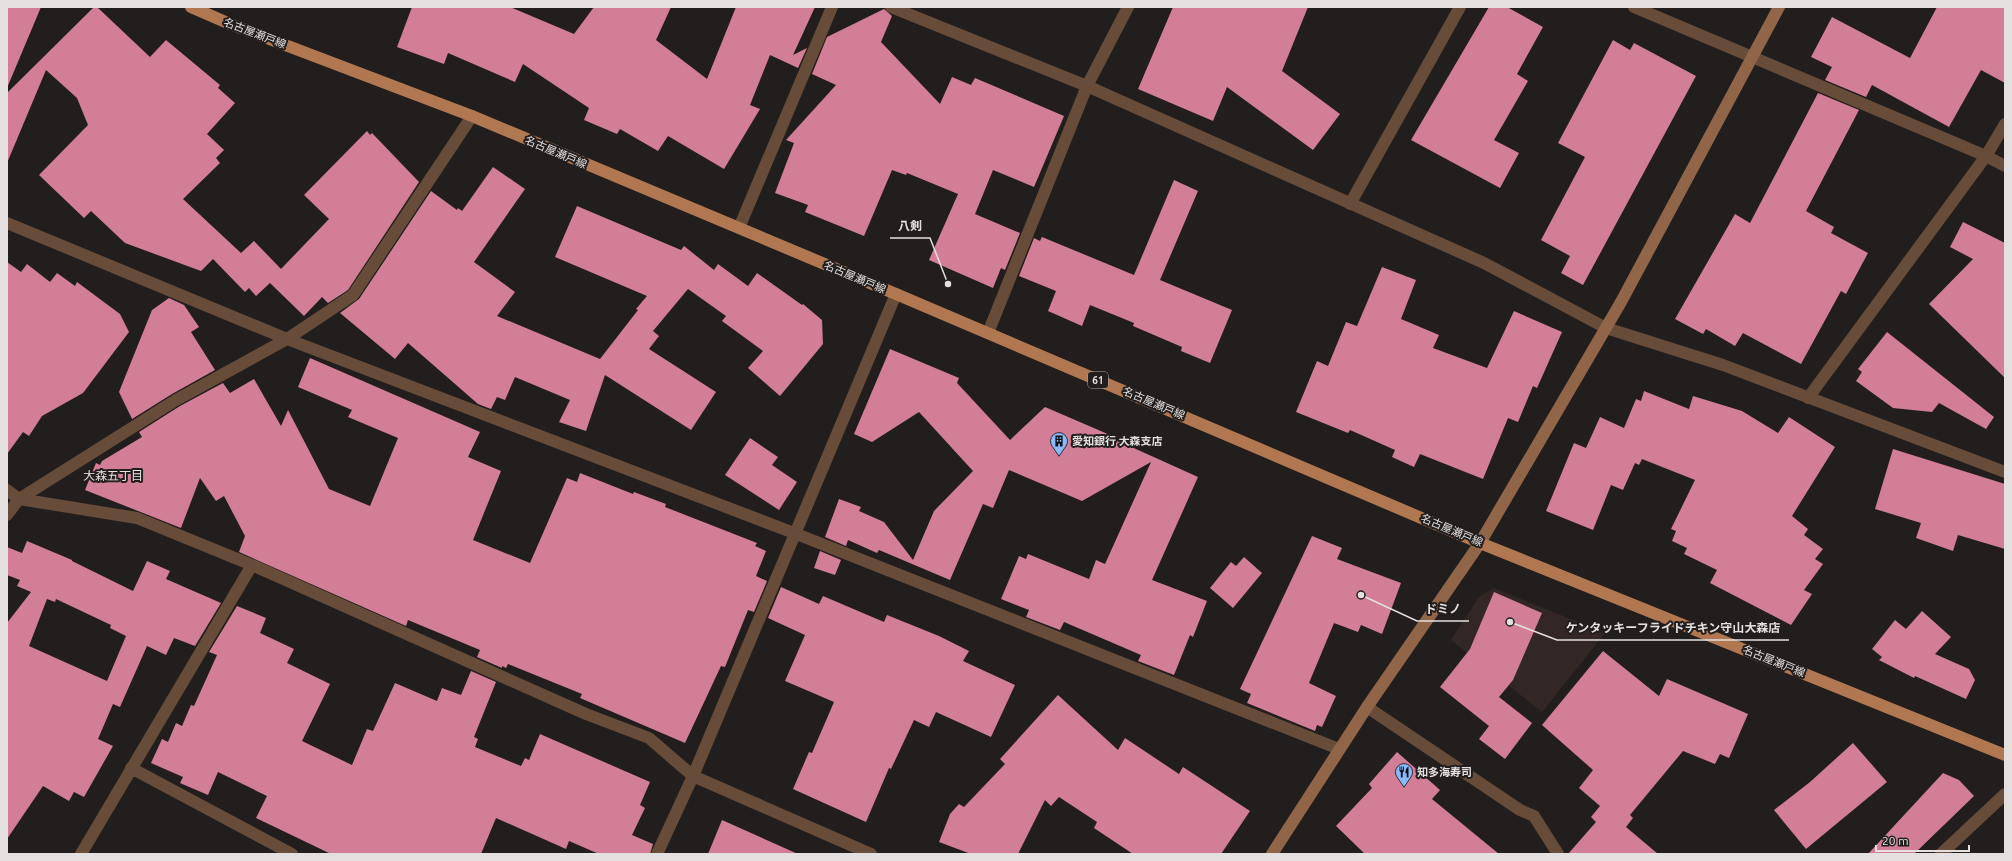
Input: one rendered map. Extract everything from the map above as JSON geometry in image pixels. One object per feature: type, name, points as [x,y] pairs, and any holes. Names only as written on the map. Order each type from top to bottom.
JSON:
[{"type":"main road","name":"名古屋瀬戸線","points":[[191,7],[230,24],[472,116],[896,294],[1480,543],[2005,755]]},
{"type":"street","points":[[739,228],[832,7]]},
{"type":"street","points":[[891,7],[1087,86],[1484,263],[1606,328],[1723,365],[2005,472]]},
{"type":"street","points":[[988,333],[1087,86],[1128,7]]},
{"type":"street","points":[[1350,204],[1460,7]]},
{"type":"street","points":[[1634,7],[1986,156],[2005,166]]},
{"type":"street","points":[[1272,854],[1367,707],[1480,543],[1606,328],[1780,7]]},
{"type":"street","points":[[7,515],[19,499],[176,400],[287,339],[353,295],[472,116]]},
{"type":"street","points":[[1808,398],[1986,156],[2005,124]]},
{"type":"street","points":[[7,223],[287,339],[794,533],[1339,749]]},
{"type":"street","points":[[657,854],[693,776],[794,533],[896,294]]},
{"type":"street","points":[[7,490],[19,499],[137,518],[252,565],[586,714],[648,738],[693,776],[872,854]]},
{"type":"street","points":[[81,854],[252,565]]},
{"type":"street","points":[[1367,707],[1520,810],[1534,816],[1558,854]]},
{"type":"street","points":[[131,768],[292,854]]},
{"type":"street","points":[[1941,854],[2005,794]]},
{"type":"shaded area","points":[[1494,588],[1605,633],[1542,712],[1451,640],[1479,597]]},
{"type":"building","points":[[7,7],[41,7],[7,88]]},
{"type":"building","points":[[94,7],[97,7],[150,57],[166,40],[220,85],[218,88],[235,103],[207,134],[224,150],[216,158],[220,163],[183,199],[241,253],[254,241],[281,269],[329,219],[304,195],[367,131],[370,135],[372,133],[419,182],[348,290],[328,303],[322,297],[304,316],[270,283],[256,296],[249,288],[245,292],[213,259],[201,271],[125,243],[91,211],[84,218],[39,175],[88,125],[77,98],[46,70],[7,163],[7,93]]},
{"type":"building","points":[[412,7],[510,7],[574,34],[594,7],[671,7],[656,40],[707,79],[736,7],[815,7],[793,55],[807,48],[798,68],[770,55],[750,105],[760,109],[724,169],[668,136],[658,151],[620,129],[617,134],[584,120],[589,108],[523,64],[515,82],[448,53],[444,64],[397,47]]},
{"type":"building","points":[[1173,7],[1308,7],[1282,71],[1340,114],[1313,150],[1227,87],[1213,121],[1138,89]]},
{"type":"building","points":[[1489,7],[1507,7],[1543,27],[1517,74],[1528,81],[1494,140],[1519,153],[1500,188],[1411,140]]},
{"type":"building","points":[[1937,7],[2005,7],[2005,83],[1981,70],[1949,127],[1872,85],[1866,97],[1825,80],[1832,67],[1811,57],[1832,17],[1910,58]]},
{"type":"building","points":[[884,9],[892,16],[881,42],[940,104],[952,77],[971,85],[975,78],[1064,116],[1034,187],[993,170],[975,214],[1020,233],[1005,270],[1001,268],[993,288],[929,260],[958,194],[907,173],[906,175],[892,170],[864,236],[805,212],[808,205],[775,193],[794,143],[786,140],[836,85],[812,74],[827,37]]},
{"type":"building","points":[[1613,40],[1630,50],[1634,43],[1696,76],[1583,285],[1561,273],[1570,256],[1541,240],[1585,157],[1558,143]]},
{"type":"building","points":[[1818,93],[1859,110],[1806,211],[1834,227],[1831,233],[1868,253],[1846,294],[1841,291],[1801,364],[1743,333],[1735,346],[1706,329],[1703,334],[1675,319],[1735,214],[1750,223]]},
{"type":"building","points":[[493,167],[525,189],[474,262],[515,292],[497,316],[600,359],[638,310],[636,309],[647,296],[555,257],[577,206],[681,250],[684,246],[714,270],[718,264],[748,286],[757,273],[802,305],[803,304],[822,320],[823,344],[780,396],[748,368],[763,351],[722,321],[726,316],[688,289],[653,331],[659,336],[649,349],[716,392],[691,430],[605,375],[586,431],[559,422],[570,400],[515,377],[505,400],[497,397],[491,409],[478,404],[408,343],[395,359],[340,313],[359,299],[431,191],[457,210],[458,208],[462,211]]},
{"type":"building","points":[[1174,180],[1198,191],[1160,280],[1232,310],[1210,363],[1181,351],[1182,347],[1133,326],[1134,323],[1090,305],[1082,326],[1048,311],[1056,291],[1019,276],[1034,238],[1040,241],[1042,237],[1134,275]]},
{"type":"building","points":[[1963,222],[2005,243],[2005,378],[1929,304],[1973,259],[1950,247]]},
{"type":"building","points":[[7,262],[21,272],[27,264],[50,282],[57,273],[75,286],[77,282],[120,314],[129,332],[83,393],[42,416],[29,436],[23,432],[7,454]]},
{"type":"building","points":[[1382,267],[1416,280],[1401,319],[1439,335],[1433,348],[1487,368],[1514,311],[1562,332],[1537,388],[1533,386],[1518,422],[1508,418],[1483,479],[1420,454],[1414,467],[1392,457],[1395,450],[1350,430],[1348,433],[1296,412],[1317,361],[1328,366],[1346,322],[1357,326]]},
{"type":"building","points":[[169,298],[184,305],[199,327],[191,332],[215,370],[132,419],[119,392],[152,310]]},
{"type":"building","points":[[1887,332],[1994,417],[1986,429],[1939,403],[1932,412],[1893,408],[1856,381],[1862,372],[1858,369]]},
{"type":"building","points":[[890,349],[959,378],[957,383],[1010,440],[1045,407],[1117,438],[1116,440],[1198,477],[1152,580],[1207,601],[1193,637],[1190,635],[1174,675],[1138,661],[1141,655],[1064,622],[1060,630],[1026,617],[1029,610],[1001,599],[1019,556],[1026,559],[1028,554],[1089,579],[1096,560],[1105,564],[1151,462],[1082,501],[1009,470],[993,508],[983,504],[950,580],[879,550],[877,553],[848,540],[846,546],[825,537],[839,499],[861,507],[859,511],[884,522],[913,560],[934,511],[973,471],[919,412],[872,442],[854,434]]},
{"type":"building","points":[[310,358],[480,432],[468,457],[501,471],[473,540],[530,563],[567,478],[577,482],[580,473],[633,494],[634,492],[666,504],[665,507],[757,543],[755,546],[766,551],[756,576],[767,581],[754,612],[748,610],[725,667],[721,666],[685,743],[580,698],[582,694],[508,664],[506,668],[502,666],[502,668],[477,657],[480,650],[408,620],[406,626],[239,552],[245,536],[224,496],[216,501],[200,478],[181,528],[85,490],[96,463],[100,465],[102,461],[142,437],[139,432],[180,406],[223,383],[230,393],[254,379],[281,426],[288,410],[329,489],[370,506],[398,438],[348,417],[352,410],[298,387]]},
{"type":"building","points":[[1644,391],[1689,409],[1693,396],[1742,411],[1778,433],[1789,417],[1835,447],[1792,516],[1808,529],[1804,535],[1823,549],[1815,559],[1823,564],[1804,590],[1812,594],[1791,625],[1710,583],[1717,570],[1684,554],[1687,548],[1672,541],[1676,531],[1671,529],[1695,480],[1642,459],[1639,465],[1635,463],[1623,490],[1611,485],[1593,530],[1546,511],[1574,443],[1586,448],[1600,417],[1624,428],[1636,399],[1641,401]]},
{"type":"building","points":[[750,438],[778,457],[772,465],[797,482],[779,510],[725,475]]},
{"type":"building","points":[[1893,449],[2005,484],[2005,549],[1958,535],[1953,551],[1916,538],[1921,523],[1875,509]]},
{"type":"building","points":[[1312,536],[1342,548],[1337,559],[1401,583],[1382,634],[1361,625],[1358,632],[1334,623],[1309,683],[1336,696],[1322,727],[1317,725],[1315,731],[1247,703],[1251,694],[1240,689]]},
{"type":"building","points":[[27,541],[72,560],[133,591],[147,561],[170,571],[166,579],[221,603],[195,646],[174,638],[166,655],[147,646],[120,707],[113,704],[98,739],[113,746],[84,797],[74,792],[69,801],[43,786],[7,839],[7,623],[31,592],[17,586],[20,580],[7,575],[7,547],[22,553]],"holes":[[[47,599],[55,602],[56,599],[111,625],[110,628],[126,636],[107,681],[29,646]]]},
{"type":"building","points":[[820,551],[841,560],[835,575],[814,568]]},
{"type":"building","points":[[1244,557],[1262,573],[1233,608],[1210,588],[1231,562],[1236,566]]},
{"type":"building","points":[[781,587],[819,604],[823,596],[884,622],[887,615],[939,636],[969,651],[963,661],[1015,685],[991,737],[936,712],[929,727],[914,720],[891,769],[889,768],[866,822],[793,789],[809,752],[812,753],[834,702],[785,681],[805,635],[768,618]]},
{"type":"building","points":[[1494,592],[1542,613],[1513,680],[1499,697],[1532,723],[1505,759],[1479,739],[1489,726],[1440,687],[1470,649]]},
{"type":"building","points":[[237,606],[266,618],[260,633],[294,649],[287,663],[330,684],[302,741],[352,765],[367,729],[373,731],[395,683],[437,701],[442,688],[461,695],[471,671],[496,682],[474,737],[478,739],[475,747],[521,766],[525,758],[529,760],[540,734],[650,782],[640,805],[645,808],[632,835],[653,844],[650,854],[599,854],[569,841],[566,849],[496,818],[481,854],[331,854],[256,818],[267,796],[218,772],[208,795],[180,783],[183,777],[151,763],[162,739],[168,742],[176,723],[182,726],[191,705],[194,706],[217,655],[209,652]]},
{"type":"building","points":[[1922,611],[1951,637],[1935,654],[1969,669],[1975,680],[1966,699],[1915,676],[1914,678],[1879,660],[1882,657],[1872,649],[1895,620],[1906,629]]},
{"type":"building","points":[[1603,651],[1659,696],[1667,679],[1748,714],[1729,758],[1720,754],[1715,764],[1683,751],[1630,815],[1633,818],[1626,827],[1658,854],[1568,854],[1596,822],[1591,817],[1600,806],[1579,788],[1593,770],[1542,725]]},
{"type":"building","points":[[1058,695],[1118,750],[1125,738],[1179,774],[1183,767],[1250,811],[1221,854],[1133,854],[1094,828],[1097,822],[1059,797],[1051,806],[1045,800],[1018,854],[971,854],[939,842],[950,814],[959,804],[964,807],[1005,764],[1000,759]]},
{"type":"building","points":[[1853,743],[1887,782],[1806,849],[1774,810],[1810,782]]},
{"type":"building","points":[[1397,752],[1440,790],[1432,799],[1499,854],[1365,854],[1336,826],[1372,788],[1369,784]]},
{"type":"building","points":[[1943,773],[1959,780],[1974,796],[1914,854],[1868,854]]},
{"type":"building","points":[[722,820],[798,854],[708,854]]},
{"type":"place","name":"八剣","points":[[948,284]]},
{"type":"place","name":"愛知銀行 大森支店","points":[[1059,456]]},
{"type":"place","name":"ドミノ","points":[[1361,595]]},
{"type":"place","name":"ケンタッキーフライドチキン守山大森店","points":[[1510,622]]},
{"type":"place","name":"知多海寿司","points":[[1404,787]]},
{"type":"district","name":"大森五丁目","points":[[113,476]]}]
